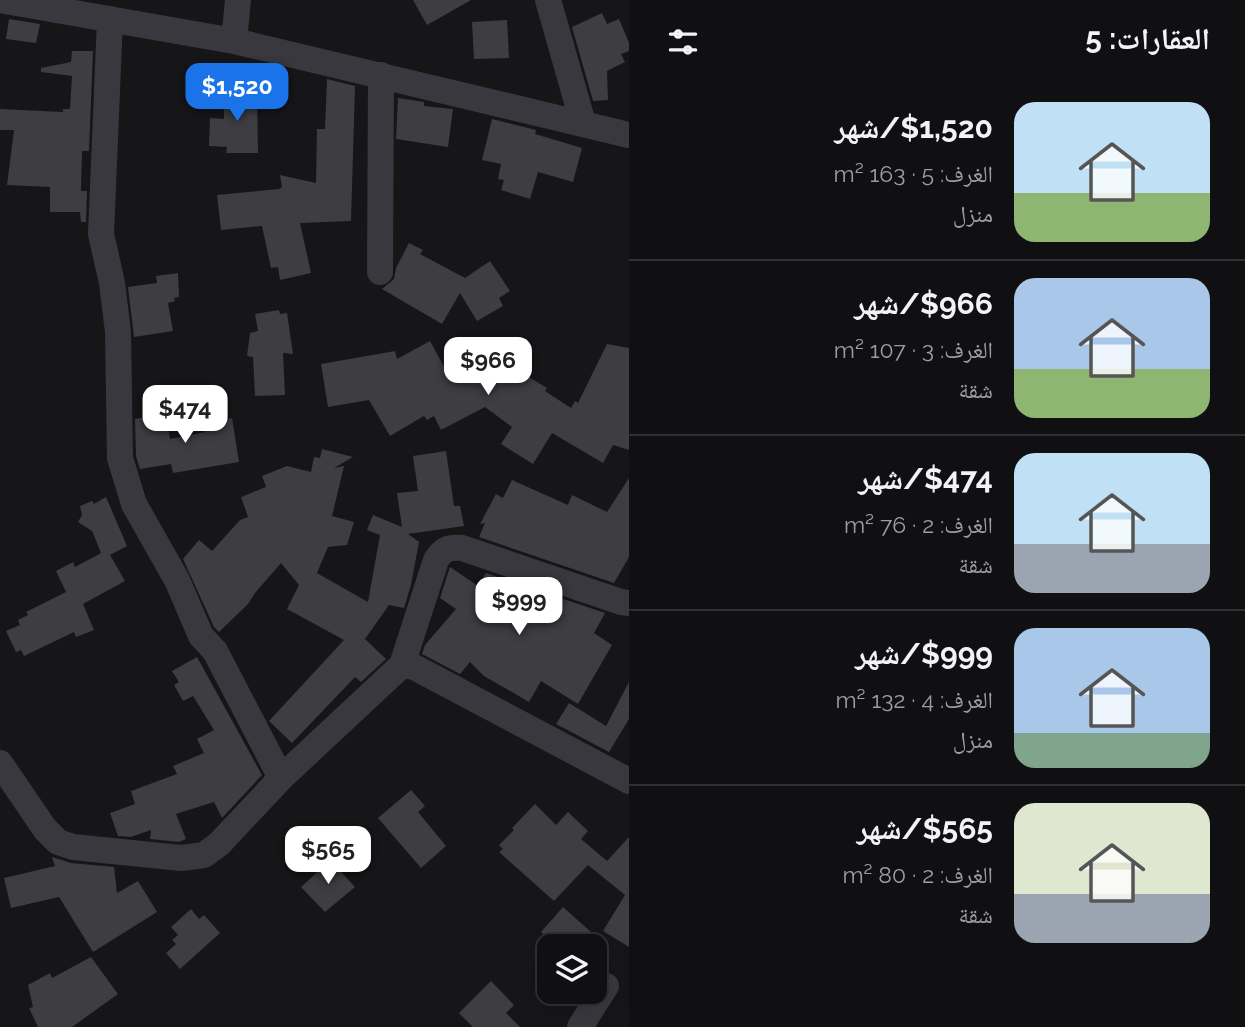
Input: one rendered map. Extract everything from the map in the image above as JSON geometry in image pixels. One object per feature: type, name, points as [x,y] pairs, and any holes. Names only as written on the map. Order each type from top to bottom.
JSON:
[{"type":"street","points":[[0,0],[234,41],[629,135]]},
{"type":"street","points":[[234,41],[238,0]]},
{"type":"street","points":[[548,0],[583,123]]},
{"type":"street","points":[[110,19],[101,234],[112,283],[118,332],[120,458],[134,504],[177,580],[201,636],[215,651],[281,778]]},
{"type":"street","points":[[380,271],[382,75]]},
{"type":"street","points":[[0,763],[45,829],[58,842],[73,847],[181,858],[204,855],[219,844],[281,778],[401,665],[436,560],[442,550],[461,548],[629,603]]},
{"type":"street","points":[[401,665],[414,667],[629,781]]},
{"type":"street","points":[[580,1027],[594,1004]]},
{"type":"building","points":[[413,0],[471,0],[427,25]]},
{"type":"building","points":[[602,13],[607,24],[619,19],[629,43],[629,51],[621,54],[625,62],[607,71],[608,100],[593,101],[572,27]]},
{"type":"building","points":[[9,19],[40,24],[36,43],[6,39]]},
{"type":"building","points":[[507,20],[509,58],[474,59],[472,22]]},
{"type":"building","points":[[72,51],[93,51],[89,151],[82,151],[81,191],[87,191],[86,222],[81,222],[80,212],[50,212],[50,187],[7,185],[14,130],[0,130],[0,109],[63,112],[63,109],[70,109],[72,76],[41,72],[41,68],[71,62]]},
{"type":"building","points":[[327,79],[355,86],[351,221],[300,223],[311,273],[280,280],[278,267],[271,268],[262,226],[221,230],[217,195],[279,189],[282,187],[280,175],[316,183],[317,129],[325,129]]},
{"type":"building","points":[[224,90],[257,91],[258,153],[226,153],[227,147],[209,146],[210,118],[224,119]]},
{"type":"building","points":[[398,98],[424,102],[424,106],[453,109],[448,147],[396,139]]},
{"type":"building","points":[[492,119],[536,130],[535,134],[582,148],[573,182],[538,172],[530,199],[501,190],[504,180],[498,179],[501,164],[482,160]]},
{"type":"building","points":[[409,243],[423,250],[420,254],[465,278],[490,261],[510,291],[499,298],[503,306],[477,321],[460,293],[442,324],[382,289],[394,279],[396,268]]},
{"type":"building","points":[[178,273],[179,297],[168,303],[173,331],[134,337],[128,287],[157,283],[156,276]]},
{"type":"building","points":[[279,310],[280,314],[287,313],[293,354],[283,353],[285,395],[255,396],[253,357],[247,356],[250,333],[258,331],[255,314]]},
{"type":"building","points":[[473,339],[499,359],[547,388],[545,391],[571,408],[575,401],[578,403],[607,344],[629,348],[629,450],[613,445],[603,463],[552,433],[533,464],[501,444],[512,427],[485,407],[441,430],[434,416],[427,420],[424,416],[390,436],[369,400],[328,407],[321,364],[395,351],[397,359],[430,341],[447,372]]},
{"type":"building","points":[[161,414],[163,421],[167,421],[170,439],[205,432],[203,423],[232,418],[239,462],[173,473],[171,464],[140,469],[136,456],[135,419]]},
{"type":"building","points":[[322,449],[353,457],[334,468],[344,466],[332,516],[354,522],[347,545],[328,547],[317,573],[368,602],[380,535],[367,530],[373,515],[402,527],[397,493],[418,491],[413,456],[446,451],[454,506],[460,506],[464,526],[408,534],[419,542],[404,608],[389,605],[365,639],[386,659],[361,682],[355,677],[292,743],[269,721],[344,640],[287,609],[299,585],[281,563],[248,604],[219,632],[214,627],[183,559],[199,540],[212,551],[240,520],[248,517],[241,497],[266,487],[262,476],[287,466],[311,472],[314,457],[320,458]]},
{"type":"building","points":[[629,478],[629,557],[614,583],[479,537],[485,523],[480,524],[496,494],[503,498],[512,480],[568,505],[572,495],[607,512]]},
{"type":"building","points":[[106,497],[127,546],[110,555],[125,581],[83,604],[94,630],[76,637],[74,632],[24,656],[21,650],[16,652],[6,631],[20,625],[18,620],[28,615],[26,612],[66,592],[56,571],[73,562],[75,567],[101,553],[92,531],[78,522],[82,515],[80,506],[92,501],[94,504]]},
{"type":"building","points":[[450,567],[478,586],[486,573],[605,613],[594,633],[612,645],[578,704],[541,681],[529,702],[484,676],[470,662],[460,674],[422,654],[425,645],[456,609],[440,598]]},
{"type":"building","points":[[197,657],[262,775],[222,818],[214,802],[176,814],[186,839],[179,842],[150,839],[151,830],[131,837],[118,836],[110,813],[135,804],[131,791],[177,774],[173,766],[204,753],[197,739],[214,730],[193,696],[183,701],[174,685],[179,682],[172,671]]},
{"type":"building","points":[[629,682],[629,719],[609,752],[556,724],[569,703],[606,726]]},
{"type":"building","points":[[411,790],[425,806],[418,812],[446,846],[421,868],[378,818]]},
{"type":"building","points":[[535,804],[556,825],[568,812],[588,831],[581,839],[607,861],[629,837],[629,947],[603,931],[625,895],[588,865],[554,901],[499,852],[503,849],[499,845]]},
{"type":"building","points":[[52,857],[71,863],[114,867],[117,893],[138,881],[157,912],[93,952],[59,897],[11,908],[4,878],[55,866]]},
{"type":"building","points":[[330,860],[355,887],[325,912],[301,887]]},
{"type":"building","points":[[563,907],[591,932],[543,934],[541,932]]},
{"type":"building","points":[[191,909],[199,919],[204,915],[220,933],[180,969],[166,953],[176,944],[172,940],[178,935],[171,927]]},
{"type":"building","points":[[91,957],[118,994],[72,1027],[38,1027],[29,1008],[33,1007],[28,985],[50,973],[52,978]]},
{"type":"building","points":[[491,981],[514,1005],[506,1013],[520,1027],[473,1027],[459,1013]]}]
